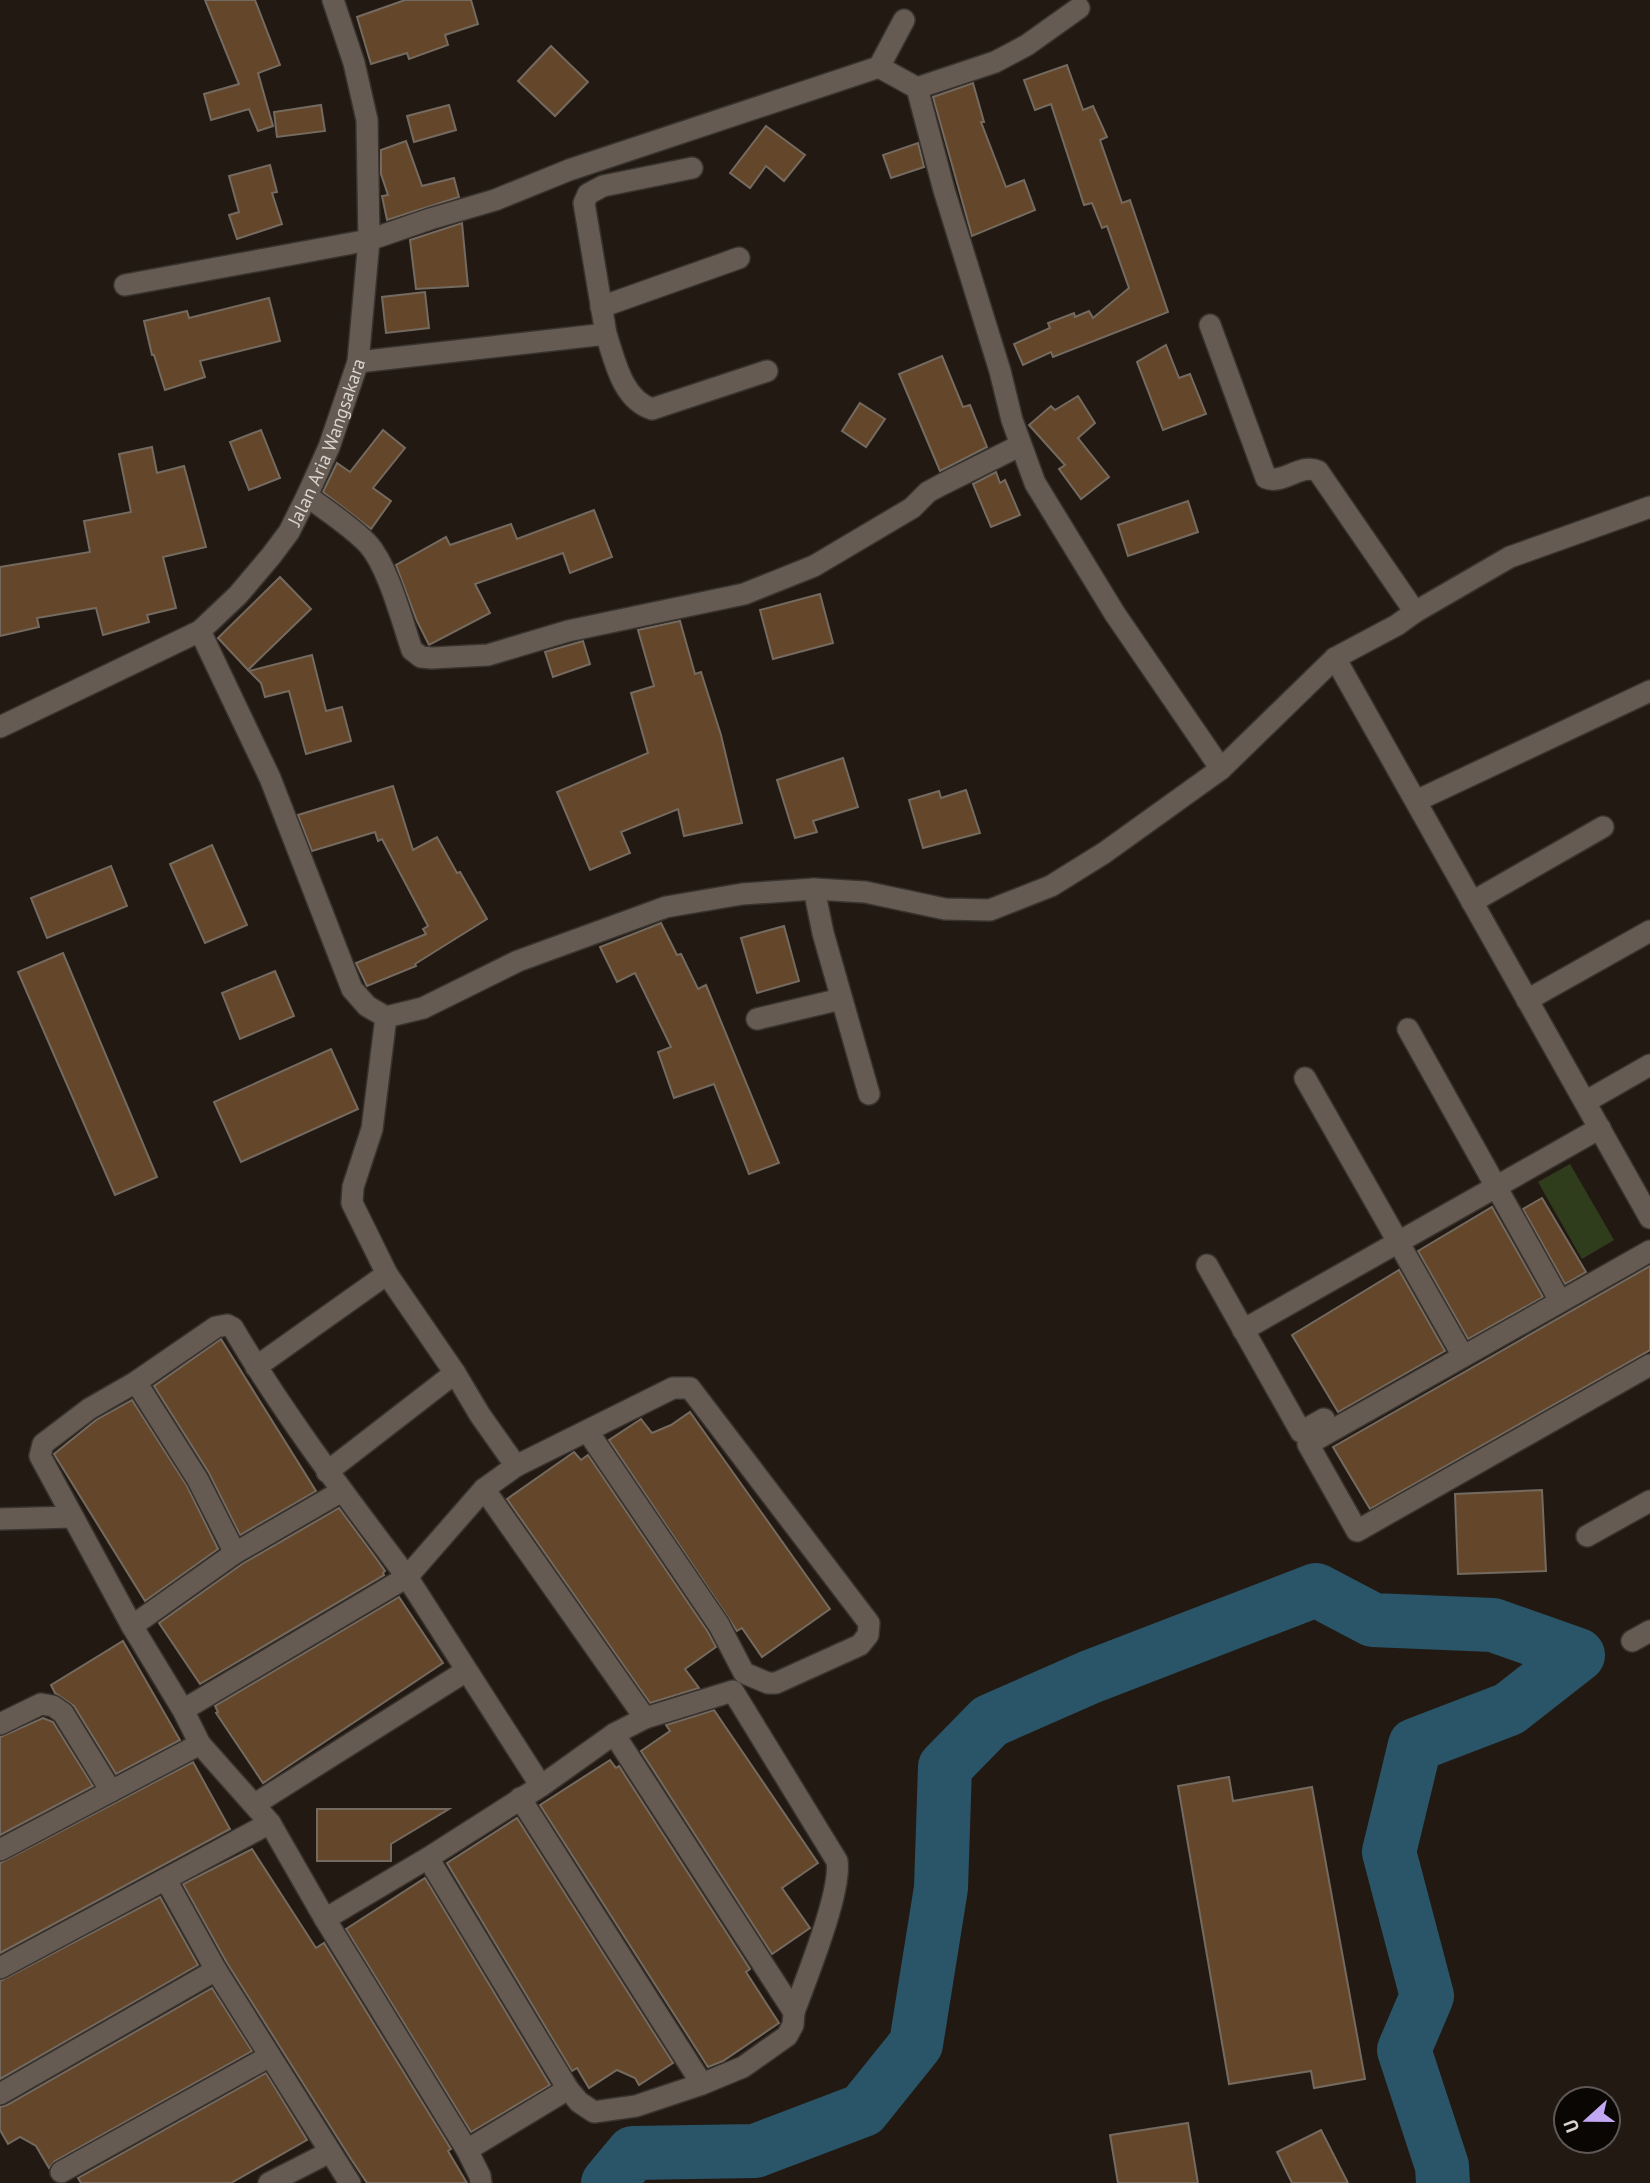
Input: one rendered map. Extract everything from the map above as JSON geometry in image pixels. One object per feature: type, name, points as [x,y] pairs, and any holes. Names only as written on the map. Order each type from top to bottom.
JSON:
[{"type":"street","name":"Jalan Aria Wangsakara","points":[[0,727],[200,632],[238,595],[271,556],[289,532],[307,496],[329,447],[358,362],[369,240],[368,120],[354,63],[333,0]]},
{"type":"street","points":[[917,88],[995,62],[1027,45],[1079,8]]},
{"type":"street","points":[[125,285],[369,240],[495,200],[569,170],[879,67],[904,20]]},
{"type":"street","points":[[879,67],[917,88],[944,190],[1000,371],[1019,446],[1035,483],[1115,614],[1221,769]]},
{"type":"street","points":[[692,168],[603,186],[588,194],[584,203],[606,334],[617,366],[631,396],[640,405],[652,409],[767,371]]},
{"type":"street","points":[[601,307],[739,258]]},
{"type":"street","points":[[1210,325],[1266,478],[1269,481],[1277,480],[1307,469],[1318,471],[1415,612]]},
{"type":"street","points":[[358,362],[606,334]]},
{"type":"street","points":[[307,496],[368,544],[376,555],[412,650],[421,657],[474,657],[568,631],[744,594],[814,566],[912,508],[928,492],[1019,446]]},
{"type":"street","points":[[200,632],[270,778],[352,989],[367,1006],[386,1017],[423,1008],[518,961],[666,907],[742,894],[814,889],[865,892],[945,909],[990,910],[1051,886],[1104,853],[1221,769],[1335,658],[1397,625],[1510,556],[1650,507]]},
{"type":"street","points":[[1335,658],[1648,1211]]},
{"type":"street","points":[[1416,801],[1647,699]]},
{"type":"street","points":[[1472,902],[1603,827]]},
{"type":"street","points":[[814,889],[823,933],[869,1094]]},
{"type":"street","points":[[1527,1000],[1650,931]]},
{"type":"street","points":[[757,1019],[841,999]]},
{"type":"street","points":[[386,1017],[372,1129],[352,1203],[387,1274],[516,1466]]},
{"type":"street","points":[[1408,1029],[1557,1295]]},
{"type":"street","points":[[1585,1102],[1650,1065]]},
{"type":"street","points":[[1305,1078],[1460,1350]]},
{"type":"street","points":[[1243,1330],[1600,1128]]},
{"type":"street","points":[[1650,1235],[1557,1295],[1460,1350],[1308,1444],[1357,1531],[1650,1365]]},
{"type":"street","points":[[1557,1295],[1650,1251]]},
{"type":"street","points":[[1207,1265],[1301,1432],[1460,1350]]},
{"type":"street","points":[[256,1367],[387,1274]]},
{"type":"street","points":[[481,2183],[467,2150],[325,1919],[270,1823],[200,1744],[183,1710],[132,1626],[40,1456],[43,1444],[89,1409],[136,1382],[216,1327],[227,1325],[233,1328],[327,1472],[407,1577],[541,1786]]},
{"type":"street","points":[[327,1472],[455,1373]]},
{"type":"street","points":[[136,1382],[198,1480],[235,1553]]},
{"type":"street","points":[[183,1710],[407,1577],[484,1489],[516,1466],[673,1388],[690,1388],[869,1623],[869,1635],[860,1645],[776,1683],[739,1682],[645,1718],[614,1734],[541,1786],[429,1858],[325,1919]]},
{"type":"street","points":[[429,1858],[568,2089],[579,2102],[594,2112],[636,2106],[743,2067],[787,2036],[793,2025],[794,2011],[831,1903],[839,1871],[837,1861],[739,1682],[719,1625],[588,1432]]},
{"type":"street","points":[[484,1489],[645,1718]]},
{"type":"street","points":[[132,1626],[235,1553],[342,1491]]},
{"type":"street","points":[[1587,1536],[1650,1500]]},
{"type":"street","points":[[0,1519],[72,1517]]},
{"type":"street","points":[[255,1804],[466,1671]]},
{"type":"street","points":[[0,1724],[41,1704],[53,1706],[63,1713],[111,1791]]},
{"type":"street","points":[[614,1734],[794,2011]]},
{"type":"street","points":[[0,1850],[200,1744]]},
{"type":"street","points":[[520,1798],[702,2084]]},
{"type":"street","points":[[0,1968],[270,1823]]},
{"type":"street","points":[[166,1880],[216,1970],[350,2183]]},
{"type":"street","points":[[0,2094],[216,1970]]},
{"type":"street","points":[[61,2172],[271,2056]]},
{"type":"street","points":[[467,2150],[568,2089]]},
{"type":"street","points":[[269,2183],[330,2152]]},
{"type":"green space","points":[[1570,1164],[1614,1240],[1582,1259],[1538,1182]]},
{"type":"building","points":[[205,0],[255,0],[280,65],[258,73],[273,126],[258,131],[249,109],[211,120],[204,94],[239,84]]},
{"type":"building","points":[[405,0],[471,0],[478,24],[445,35],[448,45],[409,59],[407,53],[371,64],[357,17]]},
{"type":"building","points":[[551,46],[588,82],[555,116],[518,81]]},
{"type":"building","points":[[1067,65],[1083,110],[1093,106],[1107,137],[1100,140],[1122,203],[1130,200],[1168,312],[1053,357],[1051,352],[1023,365],[1014,344],[1050,328],[1048,323],[1074,313],[1075,317],[1089,311],[1093,318],[1129,288],[1107,226],[1102,228],[1092,203],[1084,205],[1051,104],[1035,110],[1024,80]]},
{"type":"building","points":[[973,83],[984,122],[981,122],[1006,187],[1024,180],[1035,210],[972,236],[933,97]]},
{"type":"building","points":[[321,105],[325,131],[277,137],[274,112]]},
{"type":"building","points":[[449,105],[456,130],[414,142],[407,116]]},
{"type":"building","points":[[766,126],[805,155],[784,181],[766,166],[750,188],[730,173]]},
{"type":"building","points":[[406,141],[422,186],[454,178],[459,197],[387,220],[382,196],[388,195],[381,174],[381,150]]},
{"type":"building","points":[[918,143],[924,167],[891,178],[883,155]]},
{"type":"building","points":[[270,165],[277,192],[272,193],[282,224],[237,239],[229,215],[239,212],[229,176]]},
{"type":"building","points":[[462,223],[468,286],[416,289],[410,240]]},
{"type":"building","points":[[425,292],[429,328],[386,333],[382,297]]},
{"type":"building","points":[[269,298],[280,341],[200,361],[205,377],[165,390],[152,355],[144,321],[187,311],[189,318]]},
{"type":"building","points":[[1166,345],[1179,378],[1190,374],[1206,414],[1163,430],[1137,362]]},
{"type":"building","points":[[942,356],[963,407],[970,405],[987,447],[940,471],[899,374]]},
{"type":"building","points":[[1078,396],[1095,423],[1078,438],[1109,477],[1081,499],[1059,469],[1065,465],[1029,425],[1051,406],[1055,410]]},
{"type":"building","points":[[860,403],[885,419],[866,447],[842,431]]},
{"type":"building","points":[[261,430],[280,478],[249,490],[230,442]]},
{"type":"building","points":[[383,430],[405,448],[373,488],[391,501],[371,529],[323,492],[337,463],[350,472]]},
{"type":"building","points":[[152,447],[157,473],[184,466],[206,547],[163,557],[176,608],[147,615],[149,622],[103,635],[96,608],[37,618],[39,627],[0,636],[0,567],[90,552],[84,521],[131,512],[119,454]]},
{"type":"building","points":[[996,472],[1000,483],[1005,480],[1020,515],[991,527],[973,484]]},
{"type":"building","points":[[1188,501],[1198,532],[1128,556],[1118,525]]},
{"type":"building","points":[[594,510],[612,557],[570,573],[563,553],[475,584],[490,613],[429,645],[396,565],[446,537],[450,545],[511,524],[517,539]]},
{"type":"building","points":[[280,577],[311,609],[248,670],[218,638]]},
{"type":"building","points":[[820,594],[833,643],[773,659],[760,610]]},
{"type":"building","points":[[680,621],[695,674],[701,672],[721,735],[742,823],[684,836],[678,809],[621,832],[630,853],[590,870],[557,792],[648,753],[631,693],[654,686],[638,630]]},
{"type":"building","points":[[583,641],[590,664],[553,677],[545,652]]},
{"type":"building","points":[[312,655],[326,711],[342,707],[351,741],[306,754],[289,691],[265,697],[261,683],[249,671]]},
{"type":"building","points":[[843,758],[858,807],[813,821],[817,832],[795,838],[777,780]]},
{"type":"building","points":[[393,786],[413,850],[437,837],[487,919],[415,964],[416,966],[367,986],[356,963],[426,934],[423,929],[428,926],[382,839],[378,841],[375,832],[312,851],[298,815]]},
{"type":"building","points":[[966,790],[980,833],[923,848],[909,800],[939,791],[941,798]]},
{"type":"building","points":[[212,845],[247,925],[205,943],[170,864]]},
{"type":"building","points":[[111,866],[127,906],[47,938],[31,898]]},
{"type":"building","points":[[661,923],[677,955],[681,954],[698,989],[706,985],[779,1163],[749,1174],[714,1084],[674,1098],[658,1052],[671,1047],[635,973],[617,982],[600,947]]},
{"type":"building","points":[[784,926],[799,981],[757,993],[741,938]]},
{"type":"building","points":[[63,953],[157,1177],[115,1195],[18,972]]},
{"type":"building","points":[[275,971],[294,1016],[240,1039],[222,993]]},
{"type":"building","points":[[331,1049],[358,1109],[241,1162],[214,1102]]},
{"type":"building","points":[[1542,1198],[1586,1272],[1565,1284],[1523,1209]]},
{"type":"building","points":[[1492,1207],[1543,1297],[1468,1339],[1418,1251]]},
{"type":"building","points":[[1650,1266],[1650,1350],[1370,1509],[1333,1447]]},
{"type":"building","points":[[1399,1270],[1445,1351],[1338,1412],[1292,1335]]},
{"type":"building","points":[[221,1339],[316,1491],[240,1535],[209,1473],[154,1386]]},
{"type":"building","points":[[132,1400],[187,1486],[218,1549],[145,1601],[54,1454],[96,1420]]},
{"type":"building","points":[[690,1412],[830,1609],[762,1657],[742,1628],[737,1631],[609,1440],[641,1419],[652,1433],[671,1425]]},
{"type":"building","points":[[574,1452],[581,1460],[588,1455],[716,1647],[685,1669],[699,1688],[650,1703],[507,1499]]},
{"type":"building","points":[[1542,1490],[1546,1571],[1458,1574],[1455,1494]]},
{"type":"building","points":[[339,1508],[385,1571],[384,1575],[200,1684],[159,1623],[242,1564]]},
{"type":"building","points":[[399,1597],[443,1663],[263,1783],[216,1713],[218,1712],[215,1706]]},
{"type":"building","points":[[123,1641],[180,1740],[116,1774],[74,1706],[55,1693],[51,1685]]},
{"type":"building","points":[[714,1710],[818,1863],[782,1888],[810,1928],[772,1954],[641,1751],[670,1731],[666,1725]]},
{"type":"building","points":[[43,1718],[53,1722],[93,1786],[0,1835],[0,1737]]},
{"type":"building","points":[[610,1760],[616,1768],[619,1766],[750,1969],[746,1972],[779,2023],[723,2061],[708,2067],[540,1805]]},
{"type":"building","points":[[193,1762],[230,1829],[0,1953],[0,1863]]},
{"type":"building","points":[[1229,1777],[1233,1801],[1312,1787],[1365,2079],[1314,2088],[1311,2071],[1229,2084],[1178,1786]]},
{"type":"building","points":[[317,1809],[449,1809],[391,1844],[391,1861],[317,1861]]},
{"type":"building","points":[[517,1818],[673,2063],[639,2085],[635,2078],[617,2070],[589,2088],[577,2068],[572,2071],[447,1863]]},
{"type":"building","points":[[252,1849],[316,1948],[324,1943],[451,2149],[448,2151],[467,2183],[367,2183],[351,2159],[227,1963],[183,1884]]},
{"type":"building","points":[[425,1878],[550,2085],[471,2132],[346,1929]]},
{"type":"building","points":[[160,1897],[198,1965],[0,2079],[0,1981]]},
{"type":"building","points":[[212,1988],[252,2051],[55,2161],[49,2168],[36,2146],[20,2137],[8,2144],[0,2130],[0,2107]]},
{"type":"building","points":[[266,2073],[307,2140],[231,2183],[81,2183],[78,2178]]},
{"type":"building","points":[[1188,2123],[1198,2183],[1118,2183],[1110,2135]]},
{"type":"building","points":[[1321,2130],[1348,2183],[1292,2183],[1277,2152]]},
{"type":"waterway","points":[[608,2183],[633,2153],[755,2151],[863,2110],[916,2044],[941,1888],[945,1767],[990,1721],[1090,1677],[1316,1590],[1373,1620],[1493,1625],[1578,1655],[1509,1709],[1415,1745],[1389,1852],[1427,1996],[1404,2050],[1442,2166],[1443,2183]]}]
